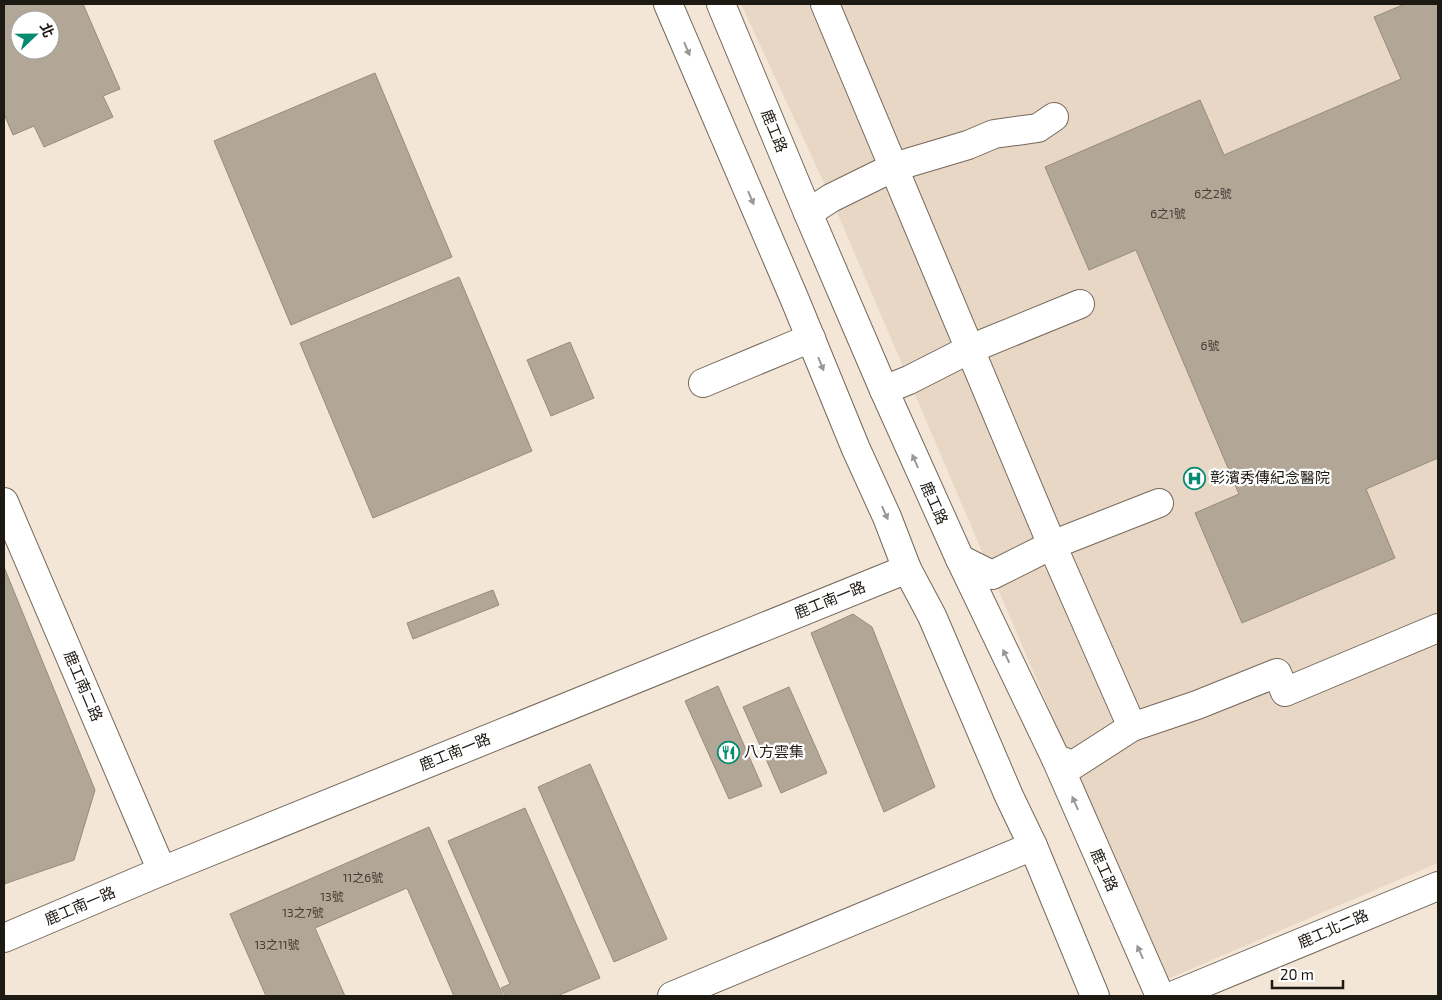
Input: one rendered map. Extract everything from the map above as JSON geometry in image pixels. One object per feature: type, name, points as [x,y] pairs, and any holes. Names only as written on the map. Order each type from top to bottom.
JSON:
[{"type":"street","points":[[668,4],[811,338],[907,569],[932,616],[1009,796],[1033,846],[1094,996]]},
{"type":"street","name":"鹿工路","points":[[721,4],[884,390],[960,559],[1056,759],[1160,996]]},
{"type":"street","points":[[825,4],[1052,545],[1132,727]]},
{"type":"street","points":[[808,213],[831,198],[894,167],[968,145],[994,134],[1038,128],[1054,117]]},
{"type":"street","points":[[884,390],[909,380],[970,349],[1080,304]]},
{"type":"street","points":[[703,383],[811,338]]},
{"type":"street","name":"鹿工南二路","points":[[4,502],[162,871]]},
{"type":"street","points":[[960,559],[992,575],[1052,545],[1159,503]]},
{"type":"street","name":"鹿工南一路","points":[[4,938],[162,871],[907,569]]},
{"type":"street","points":[[1056,759],[1073,765],[1132,727],[1197,705],[1277,673],[1285,692],[1438,628]]},
{"type":"street","points":[[672,996],[1033,846]]},
{"type":"street","name":"鹿工北二路","points":[[1172,996],[1438,886]]},
{"type":"shaded area","name":"彰濱秀傳紀念醫院","points":[[741,4],[1438,4],[1438,863],[1165,980],[831,198]]},
{"type":"building","points":[[4,4],[83,4],[120,89],[103,96],[113,117],[44,147],[34,126],[13,135],[4,114]]},
{"type":"building","name":"彰濱秀傳紀念醫院","points":[[1405,4],[1438,4],[1438,458],[1366,489],[1395,558],[1242,623],[1195,513],[1239,494],[1136,250],[1089,270],[1045,167],[1200,100],[1224,155],[1401,79],[1374,17]]},
{"type":"building","points":[[375,73],[452,257],[291,325],[214,141]]},
{"type":"building","points":[[459,277],[532,451],[373,518],[300,343]]},
{"type":"building","points":[[570,342],[594,398],[551,416],[527,360]]},
{"type":"building","points":[[4,567],[95,790],[74,860],[4,884]]},
{"type":"building","points":[[493,590],[499,605],[413,639],[407,623]]},
{"type":"building","points":[[853,614],[872,627],[935,787],[884,812],[811,633]]},
{"type":"building","points":[[718,686],[762,786],[729,799],[685,701]]},
{"type":"building","points":[[789,687],[827,773],[781,793],[743,707]]},
{"type":"building","points":[[590,764],[667,939],[614,962],[538,787]]},
{"type":"building","points":[[525,808],[600,978],[557,996],[505,996],[501,988],[510,984],[448,841]]},
{"type":"building","points":[[429,827],[503,996],[454,996],[407,888],[315,928],[345,996],[266,996],[230,914]]},
{"type":"place","name":"彰濱秀傳紀念醫院","points":[[1194,478]]},
{"type":"place","name":"八方雲集","points":[[728,752]]}]
